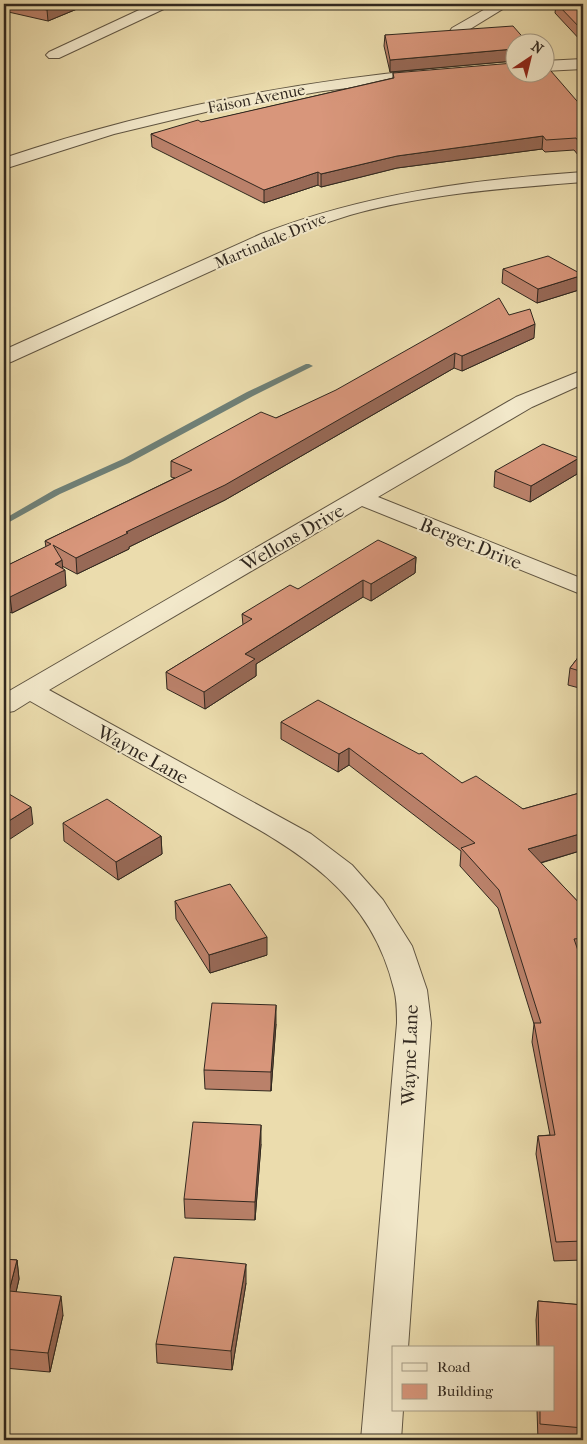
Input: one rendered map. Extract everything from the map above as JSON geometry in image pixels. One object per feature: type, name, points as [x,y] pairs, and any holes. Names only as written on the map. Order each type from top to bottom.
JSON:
[{"type":"street","points":[[54,55],[163,4]]},
{"type":"street","points":[[457,31],[504,4]]},
{"type":"street","points":[[554,65],[583,64]]},
{"type":"street","name":"Faison Avenue","points":[[4,164],[115,129],[231,102],[344,83],[442,73]]},
{"type":"street","name":"Martindale Drive","points":[[4,358],[268,238],[325,216],[422,194],[493,184],[583,177]]},
{"type":"street","name":"Wellons Drive","points":[[16,697],[524,402],[583,376]]},
{"type":"street","name":"Berger Drive","points":[[360,497],[583,588]]},
{"type":"street","name":"Wayne Lane","points":[[16,697],[302,841],[341,872],[360,893],[372,907],[396,946],[410,990],[414,1023],[381,1440]]},
{"type":"building","points":[[20,4],[62,4],[47,10]]},
{"type":"building","points":[[557,4],[583,4],[583,31]]},
{"type":"building","points":[[513,26],[518,32],[504,32],[504,50],[390,60],[385,35]]},
{"type":"building","points":[[504,64],[504,82],[554,82],[554,75],[583,108],[583,147],[576,138],[546,140],[543,136],[397,156],[321,174],[318,172],[264,190],[151,134],[198,120],[201,122],[394,78],[393,73]]},
{"type":"building","points":[[548,256],[583,275],[538,289],[503,269]]},
{"type":"building","points":[[499,298],[509,315],[530,309],[535,324],[462,356],[455,353],[225,485],[76,558],[53,545],[62,560],[55,564],[65,570],[10,597],[6,594],[4,596],[4,567],[51,544],[45,541],[192,470],[171,461],[261,412],[276,418],[336,390]]},
{"type":"building","points":[[543,444],[579,458],[531,486],[495,471]]},
{"type":"building","points":[[378,540],[416,557],[371,584],[363,580],[245,654],[255,659],[204,692],[166,672],[252,619],[242,614],[290,585],[298,589]]},
{"type":"building","points":[[583,651],[583,672],[570,668]]},
{"type":"building","points":[[318,700],[419,754],[422,753],[462,783],[476,776],[523,809],[583,792],[583,833],[528,849],[583,907],[583,938],[574,939],[583,965],[583,1241],[556,1242],[538,1136],[555,1135],[534,1023],[541,1023],[499,890],[461,848],[475,843],[349,748],[339,754],[281,722]]},
{"type":"building","points":[[4,791],[31,807],[4,824]]},
{"type":"building","points":[[107,799],[161,836],[116,862],[63,823]]},
{"type":"building","points":[[230,884],[267,937],[209,955],[175,901]]},
{"type":"building","points":[[212,1003],[276,1005],[271,1072],[204,1070]]},
{"type":"building","points":[[193,1122],[261,1125],[255,1202],[184,1199]]},
{"type":"building","points":[[174,1257],[246,1264],[231,1351],[156,1344]]},
{"type":"building","points":[[4,1259],[17,1260],[9,1291],[61,1296],[48,1353],[4,1349]]},
{"type":"building","points":[[538,1301],[583,1305],[583,1428],[540,1424],[540,1412],[554,1412],[554,1346],[539,1346]]},
{"type":"waterway","points":[[4,522],[57,492],[126,461],[250,394],[309,366]]}]
